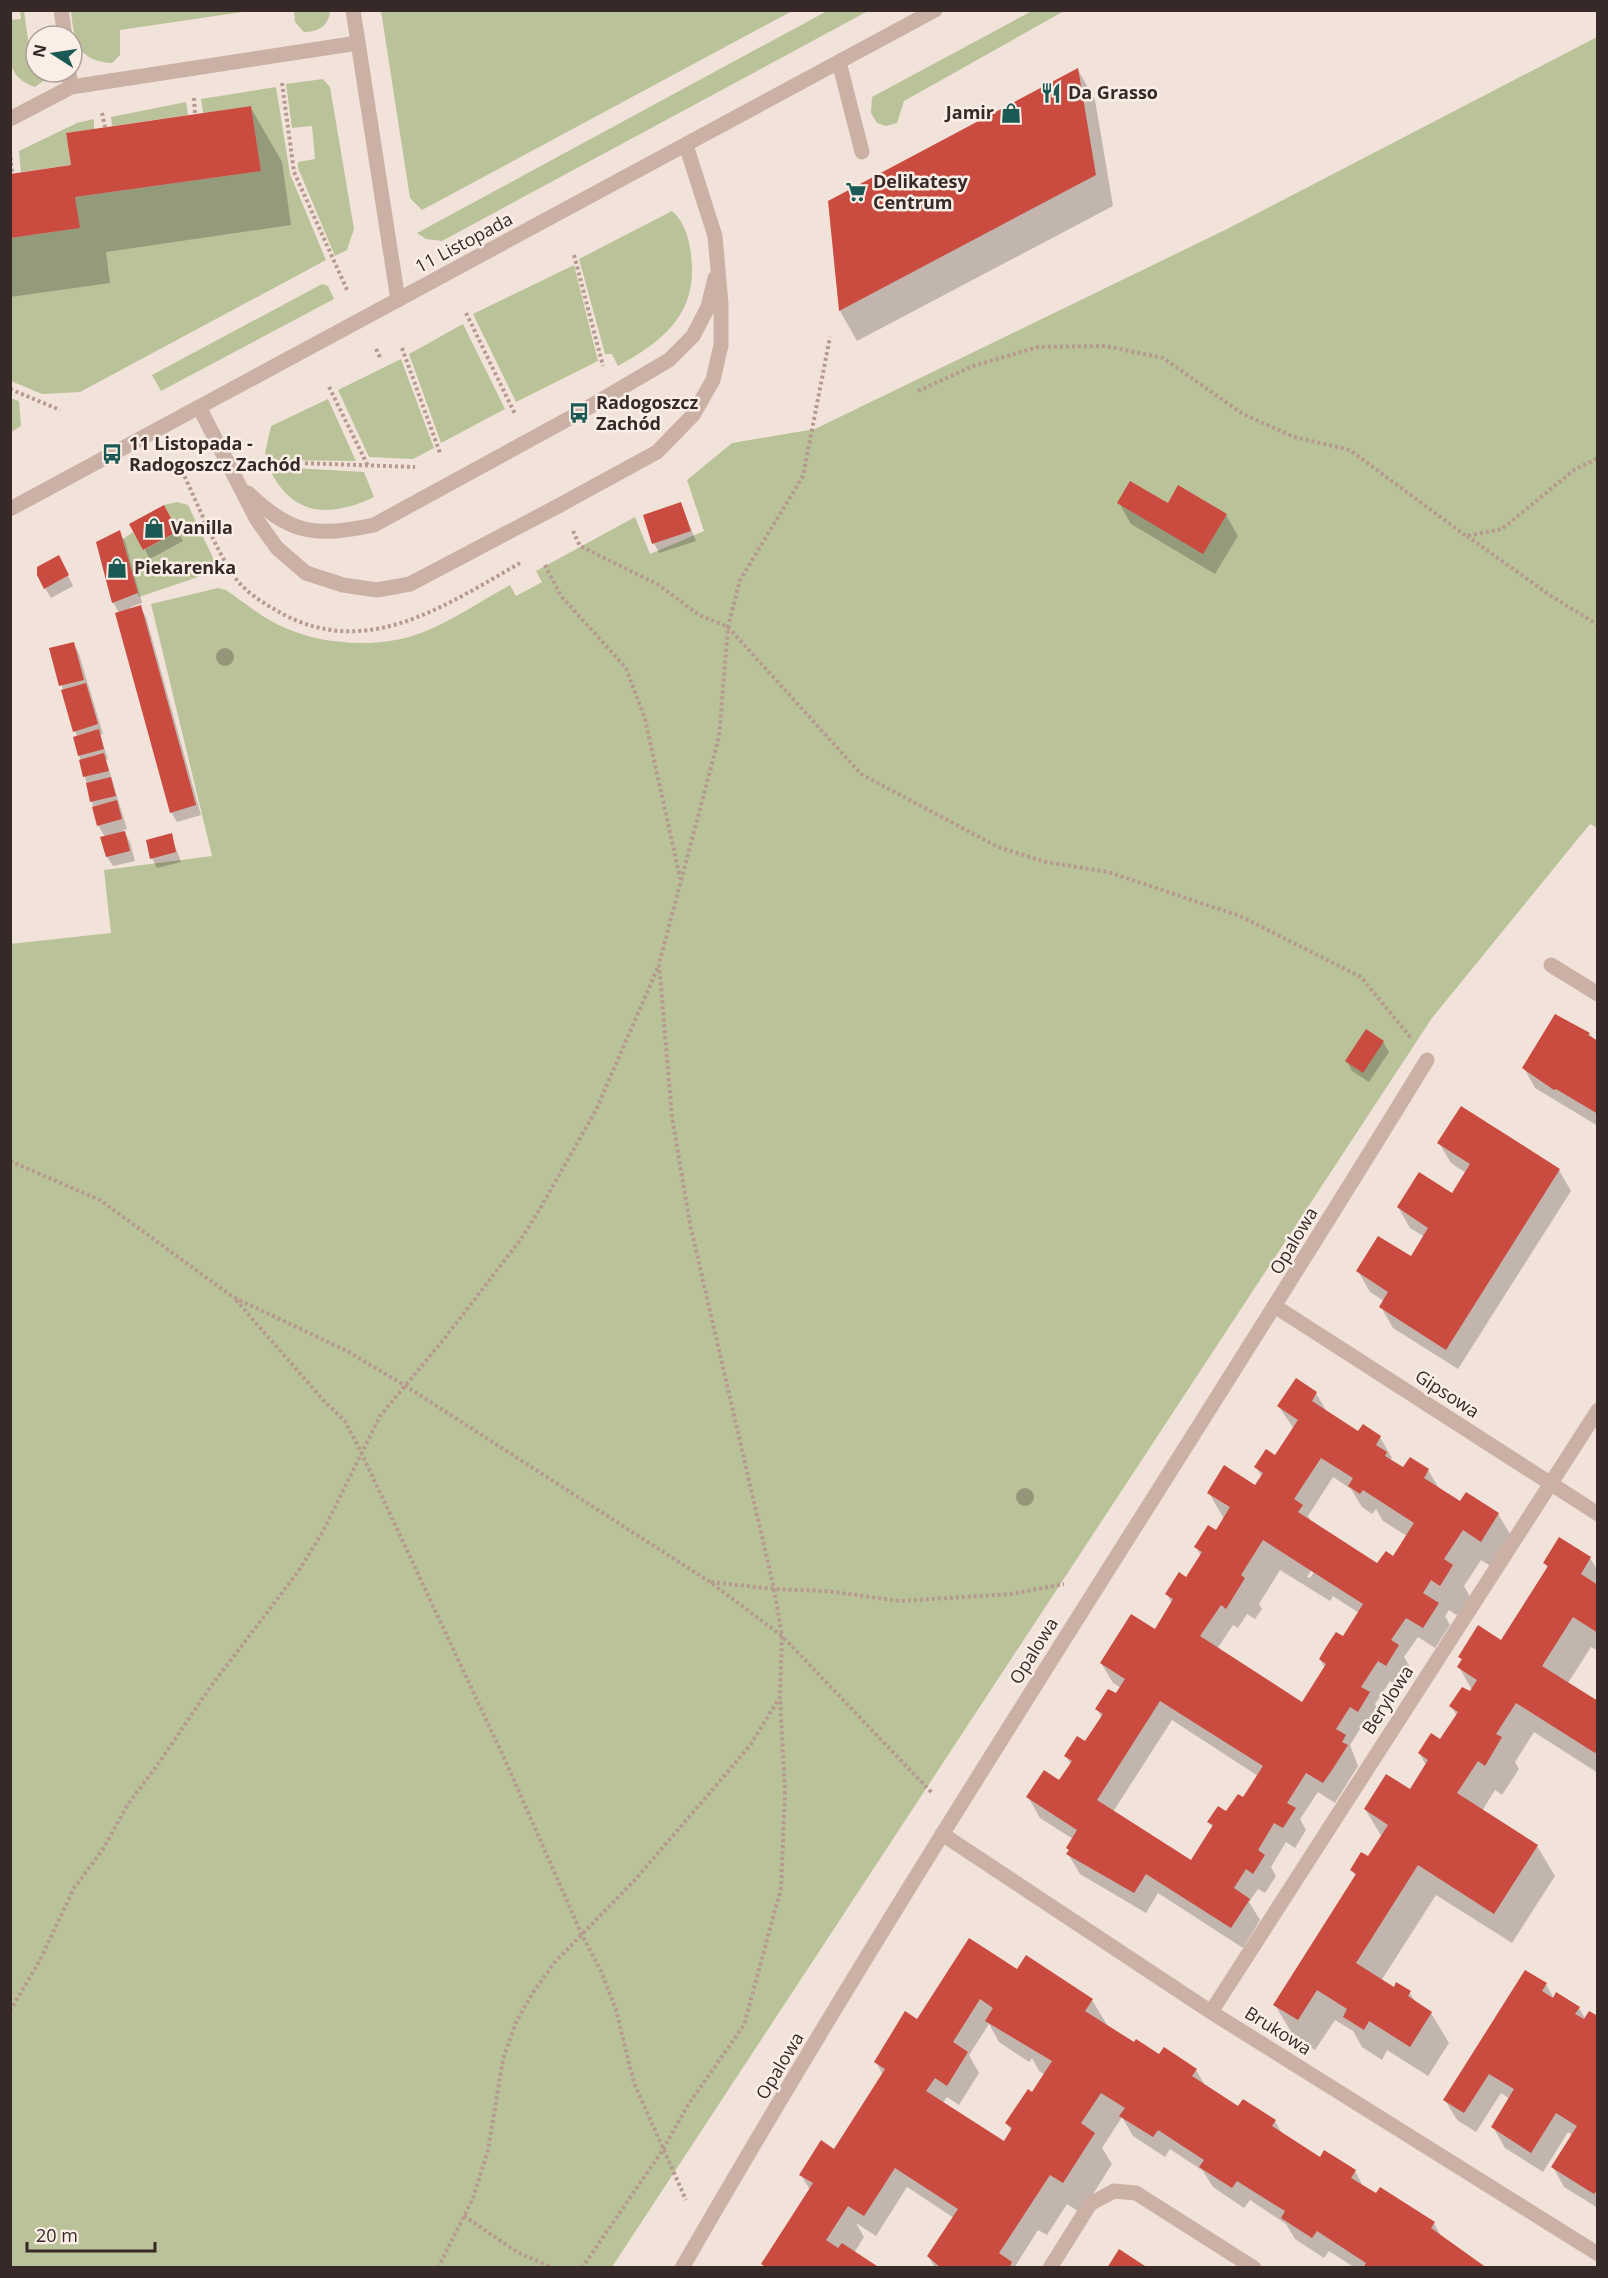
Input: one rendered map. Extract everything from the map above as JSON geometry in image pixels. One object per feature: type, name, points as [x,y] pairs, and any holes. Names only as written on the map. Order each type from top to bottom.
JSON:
[{"type":"street","points":[[353,10],[398,300]]},
{"type":"street","name":"11 Listopada","points":[[10,509],[935,10]]},
{"type":"street","points":[[84,78],[358,43]]},
{"type":"street","points":[[839,62],[862,152]]},
{"type":"street","points":[[10,119],[64,84]]},
{"type":"street","points":[[199,407],[257,520],[277,549],[306,573],[343,585],[377,590],[410,584],[657,452],[693,415],[713,380],[721,345],[715,236],[686,145]]},
{"type":"street","points":[[242,487],[270,515],[299,529],[336,532],[374,525],[579,413],[669,360],[693,336],[708,307],[718,267]]},
{"type":"street","points":[[1551,965],[1598,994]]},
{"type":"street","name":"Opalowa","points":[[682,2268],[942,1834],[1276,1307],[1427,1060]]},
{"type":"street","name":"Gipsowa","points":[[1276,1307],[1598,1514]]},
{"type":"street","name":"Berylowa","points":[[1211,2012],[1552,1485],[1598,1410]]},
{"type":"street","name":"Brukowa","points":[[942,1834],[1211,2012],[1598,2254]]},
{"type":"street","points":[[1050,2268],[1090,2204],[1114,2191],[1136,2193],[1254,2268]]},
{"type":"path","points":[[292,79],[281,81],[294,172],[348,292]]},
{"type":"path","points":[[193,94],[195,114]]},
{"type":"path","points":[[102,112],[105,127]]},
{"type":"path","points":[[10,152],[12,174]]},
{"type":"path","points":[[574,255],[604,367],[594,372]]},
{"type":"path","points":[[10,2011],[40,1960],[74,1888],[103,1848],[128,1804],[211,1686],[298,1572],[380,1416],[444,1340],[521,1239],[596,1110],[659,964],[718,737],[728,627],[740,580],[803,476],[830,337]]},
{"type":"path","points":[[918,391],[973,366],[1038,347],[1105,346],[1163,358],[1243,414],[1294,437],[1350,450],[1548,594],[1598,625]]},
{"type":"path","points":[[402,348],[440,453]]},
{"type":"path","points":[[376,349],[381,359]]},
{"type":"path","points":[[329,387],[368,466]]},
{"type":"path","points":[[10,388],[60,410]]},
{"type":"path","points":[[505,418],[525,408]]},
{"type":"path","points":[[431,458],[450,448]]},
{"type":"path","points":[[1466,536],[1502,529],[1574,470],[1598,458]]},
{"type":"path","points":[[269,462],[414,468],[423,463]]},
{"type":"path","points":[[564,539],[574,533]]},
{"type":"path","points":[[580,546],[659,585],[699,615],[728,627],[861,774],[998,847],[1046,862],[1108,872],[1240,916],[1361,977],[1427,1060]]},
{"type":"path","points":[[412,621],[523,562]]},
{"type":"path","points":[[545,565],[561,596],[626,668],[645,719],[681,881]]},
{"type":"path","points":[[582,2268],[662,2151],[688,2105],[744,2025],[771,1933],[781,1888],[785,1839],[780,1697],[782,1636],[774,1589],[690,1224],[672,1117],[659,964]]},
{"type":"path","points":[[10,1161],[100,1200],[233,1297],[346,1351],[404,1385],[710,1582],[782,1636],[936,1796],[942,1834]]},
{"type":"path","points":[[233,1297],[324,1401],[345,1421],[362,1454],[505,1760],[582,1935],[601,1971],[616,2010],[634,2083],[651,2116],[662,2151],[702,2233]]},
{"type":"path","points":[[710,1582],[774,1589],[826,1591],[900,1601],[1011,1594],[1103,1577]]},
{"type":"path","points":[[438,2268],[472,2198],[488,2150],[503,2059],[516,2022],[554,1963],[633,1882],[739,1759],[780,1697]]},
{"type":"path","points":[[464,2216],[517,2252],[553,2268]]},
{"type":"green space","points":[[71,10],[249,11],[120,30],[120,55],[112,63],[84,54],[84,24],[73,24]]},
{"type":"green space","points":[[381,10],[792,11],[422,210],[410,198]]},
{"type":"green space","points":[[20,11],[24,11],[26,24],[24,24],[24,82],[13,69],[9,51],[11,20],[21,19]]},
{"type":"green space","points":[[294,11],[330,11],[322,27],[304,32],[295,22]]},
{"type":"green space","points":[[827,11],[868,11],[442,241],[426,239],[417,233]]},
{"type":"green space","points":[[1032,11],[1064,11],[904,101],[897,123],[886,126],[877,123],[871,113],[872,97]]},
{"type":"green space","points":[[1597,37],[1597,828],[1590,824],[1432,1018],[612,2267],[11,2267],[10,944],[111,933],[104,870],[212,856],[151,604],[218,588],[226,590],[271,621],[306,635],[345,642],[384,642],[433,628],[510,585],[516,596],[542,582],[536,571],[635,517],[650,554],[704,531],[687,480],[732,443],[815,429],[1227,229]]},
{"type":"green space","points":[[323,79],[330,87],[354,229],[347,250],[335,256],[298,168],[298,162],[315,159],[312,126],[292,128],[286,84]]},
{"type":"green space","points":[[276,87],[290,174],[326,260],[80,392],[42,394],[11,381],[10,238],[79,228],[75,197],[261,171],[251,106],[203,113],[201,99]]},
{"type":"green space","points":[[186,102],[188,115],[112,126],[111,117]]},
{"type":"green space","points":[[94,119],[94,129],[66,133],[71,165],[21,172],[19,151],[77,123]]},
{"type":"green space","points":[[672,211],[684,228],[690,248],[692,270],[685,305],[665,333],[636,356],[618,366],[612,354],[605,354],[579,259]]},
{"type":"green space","points":[[574,265],[598,361],[516,402],[473,314]]},
{"type":"green space","points":[[322,284],[328,286],[334,299],[161,391],[152,375]]},
{"type":"green space","points":[[463,324],[505,409],[441,443],[409,354]]},
{"type":"green space","points":[[401,359],[434,448],[413,459],[369,457],[338,390]]},
{"type":"green space","points":[[10,398],[19,401],[21,426],[11,432]]},
{"type":"green space","points":[[328,399],[356,461],[269,460],[265,453],[271,426]]},
{"type":"green space","points":[[269,468],[364,472],[374,497],[342,508],[314,509],[289,496],[278,484]]},
{"type":"green space","points":[[177,502],[188,505],[214,560],[210,573],[139,597],[123,539],[133,532],[144,550],[178,531],[164,505]]},
{"type":"building","points":[[1078,68],[1096,175],[839,311],[828,201]]},
{"type":"building","points":[[251,106],[261,171],[75,197],[80,228],[10,238],[10,174],[71,165],[66,133]]},
{"type":"building","points":[[1130,481],[1168,503],[1178,485],[1227,514],[1203,554],[1117,503]]},
{"type":"building","points":[[681,502],[691,531],[652,544],[643,515]]},
{"type":"building","name":"Vanilla","points":[[164,505],[178,531],[143,550],[129,524]]},
{"type":"building","name":"Piekarenka","points":[[120,530],[138,593],[112,603],[96,542]]},
{"type":"building","points":[[59,555],[69,575],[44,589],[37,575],[37,567]]},
{"type":"building","points":[[141,605],[196,805],[170,813],[115,613]]},
{"type":"building","points":[[74,642],[84,680],[59,686],[49,648]]},
{"type":"building","points":[[86,683],[98,724],[73,732],[61,690]]},
{"type":"building","points":[[99,729],[104,749],[78,756],[73,737]]},
{"type":"building","points":[[104,753],[109,771],[83,777],[79,760]]},
{"type":"building","points":[[111,777],[116,796],[90,802],[86,783]]},
{"type":"building","points":[[117,800],[122,819],[97,826],[92,807]]},
{"type":"building","points":[[125,831],[130,851],[106,857],[100,837]]},
{"type":"building","points":[[172,833],[176,852],[150,859],[146,840]]},
{"type":"building","points":[[1555,1014],[1590,1033],[1588,1035],[1598,1041],[1598,1114],[1556,1089],[1554,1090],[1522,1068]]},
{"type":"building","points":[[1366,1029],[1384,1041],[1363,1073],[1345,1061]]},
{"type":"building","points":[[1461,1106],[1560,1169],[1446,1350],[1379,1307],[1388,1292],[1356,1271],[1378,1236],[1411,1256],[1428,1228],[1397,1207],[1419,1172],[1452,1193],[1470,1164],[1437,1143]]},
{"type":"building","points":[[1296,1378],[1317,1392],[1312,1401],[1358,1431],[1363,1424],[1381,1436],[1376,1445],[1387,1452],[1385,1456],[1403,1467],[1410,1457],[1429,1469],[1424,1478],[1460,1501],[1466,1492],[1499,1513],[1481,1542],[1463,1530],[1444,1559],[1453,1565],[1440,1586],[1431,1580],[1423,1593],[1439,1603],[1423,1628],[1406,1618],[1391,1640],[1399,1645],[1386,1666],[1378,1661],[1361,1687],[1370,1692],[1358,1712],[1350,1707],[1336,1729],[1346,1735],[1342,1742],[1348,1745],[1323,1783],[1306,1773],[1287,1803],[1296,1808],[1283,1828],[1274,1823],[1258,1850],[1265,1855],[1253,1874],[1246,1869],[1234,1888],[1250,1899],[1231,1928],[1146,1874],[1134,1893],[1066,1854],[1069,1850],[1066,1848],[1077,1830],[1026,1797],[1044,1770],[1059,1780],[1072,1761],[1064,1756],[1077,1736],[1085,1741],[1103,1714],[1095,1709],[1108,1689],[1116,1693],[1125,1679],[1100,1663],[1131,1614],[1155,1629],[1173,1599],[1165,1594],[1179,1572],[1186,1577],[1202,1552],[1194,1547],[1208,1525],[1216,1530],[1230,1507],[1207,1493],[1224,1465],[1255,1485],[1263,1473],[1254,1467],[1266,1449],[1275,1455],[1298,1420],[1277,1406]],"holes":[[[1321,1458],[1353,1478],[1348,1486],[1360,1494],[1363,1490],[1414,1523],[1393,1556],[1386,1551],[1377,1563],[1298,1512],[1303,1505],[1294,1499]],[[1263,1540],[1363,1604],[1343,1636],[1336,1632],[1326,1647],[1319,1659],[1326,1664],[1302,1702],[1200,1636],[1221,1605],[1226,1609],[1245,1578],[1241,1575]],[[1160,1701],[1263,1766],[1243,1797],[1238,1794],[1226,1811],[1218,1806],[1207,1822],[1213,1825],[1191,1860],[1097,1800]]]},
{"type":"building","points":[[1559,1537],[1591,1557],[1581,1574],[1598,1585],[1598,1633],[1573,1617],[1542,1666],[1598,1701],[1598,1748],[1595,1753],[1516,1703],[1496,1734],[1502,1737],[1485,1766],[1478,1761],[1457,1793],[1538,1845],[1494,1914],[1418,1865],[1356,1963],[1394,1987],[1396,1982],[1411,1991],[1408,1996],[1432,2012],[1410,2047],[1369,2021],[1364,2030],[1343,2017],[1347,2009],[1317,1990],[1298,2020],[1273,2005],[1356,1874],[1350,1870],[1361,1852],[1368,1856],[1388,1825],[1364,1809],[1386,1774],[1410,1789],[1428,1760],[1418,1753],[1431,1733],[1440,1739],[1458,1712],[1449,1706],[1462,1687],[1470,1691],[1477,1680],[1457,1667],[1462,1659],[1458,1657],[1478,1625],[1501,1640],[1548,1566],[1543,1563]]},
{"type":"building","points":[[969,1938],[1017,1969],[1026,1955],[1093,1999],[1085,2011],[1134,2042],[1136,2039],[1159,2054],[1164,2047],[1197,2069],[1192,2076],[1238,2106],[1243,2099],[1276,2120],[1272,2126],[1320,2157],[1324,2150],[1356,2170],[1351,2178],[1376,2193],[1380,2187],[1435,2222],[1431,2228],[1487,2268],[1363,2268],[1366,2263],[1317,2231],[1312,2238],[1281,2218],[1285,2211],[1237,2181],[1232,2188],[1199,2167],[1204,2160],[1158,2130],[1153,2137],[1119,2116],[1125,2108],[1101,2093],[1081,2123],[1095,2133],[1063,2183],[1050,2175],[999,2253],[1012,2262],[1009,2268],[941,2268],[927,2256],[958,2209],[895,2168],[864,2216],[848,2206],[826,2240],[838,2248],[842,2243],[880,2268],[767,2268],[761,2264],[813,2183],[799,2175],[821,2140],[834,2149],[885,2069],[874,2062],[905,2011],[917,2019]],"holes":[[[980,1999],[993,2008],[985,2021],[1052,2061],[1032,2092],[1028,2089],[1005,2123],[1012,2128],[1004,2141],[926,2091],[935,2078],[947,2086],[968,2052],[953,2042]]]},
{"type":"building","points":[[1525,1970],[1547,1983],[1542,1991],[1553,1998],[1556,1992],[1580,2007],[1575,2014],[1584,2019],[1589,2011],[1598,2016],[1598,2189],[1594,2194],[1551,2167],[1577,2126],[1556,2113],[1531,2153],[1491,2127],[1514,2089],[1489,2074],[1464,2113],[1443,2100]]},
{"type":"building","points":[[1119,2249],[1148,2268],[1107,2268]]},
{"type":"place","name":"Da Grasso","points":[[1051,93]]},
{"type":"place","name":"Jamir","points":[[1011,113]]},
{"type":"place","name":"Delikatesy Centrum","points":[[856,192]]},
{"type":"place","name":"Radogoszcz Zachód","points":[[579,413]]},
{"type":"place","name":"11 Listopada - Radogoszcz Zachód","points":[[112,454]]},
{"type":"place","name":"Vanilla","points":[[154,528]]},
{"type":"place","name":"Piekarenka","points":[[117,568]]}]
